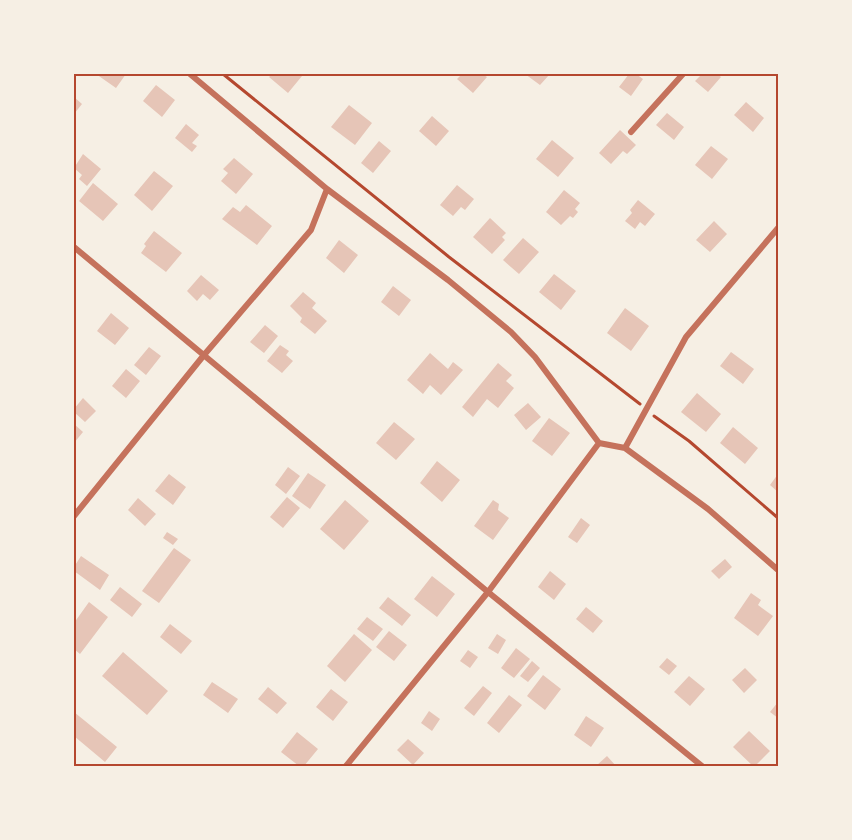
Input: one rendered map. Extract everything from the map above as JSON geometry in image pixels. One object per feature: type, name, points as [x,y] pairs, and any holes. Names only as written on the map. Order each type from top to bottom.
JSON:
[{"type":"street","points":[[190,74],[327,189],[448,280],[511,332],[535,357],[599,443],[625,448],[708,509],[778,570]]},
{"type":"street","points":[[631,132],[683,74]]},
{"type":"street","points":[[74,516],[204,355],[311,230],[327,189]]},
{"type":"street","points":[[625,448],[686,337],[778,228]]},
{"type":"street","points":[[74,247],[488,592],[702,766]]},
{"type":"street","points":[[346,766],[488,592],[599,443]]},
{"type":"path","points":[[223,74],[449,257],[689,441],[778,518]]},
{"type":"building","points":[[96,74],[126,74],[116,88]]},
{"type":"building","points":[[272,74],[302,76],[288,93],[269,77]]},
{"type":"building","points":[[462,74],[482,74],[487,77],[473,93],[457,79]]},
{"type":"building","points":[[525,74],[550,74],[540,85]]},
{"type":"building","points":[[629,74],[636,74],[643,79],[631,96],[619,87]]},
{"type":"building","points":[[702,74],[717,74],[721,77],[708,92],[695,81]]},
{"type":"building","points":[[156,85],[175,100],[162,117],[143,101]]},
{"type":"building","points":[[74,97],[82,104],[74,114]]},
{"type":"building","points":[[746,102],[764,118],[753,132],[734,115]]},
{"type":"building","points":[[349,105],[372,123],[355,145],[331,127]]},
{"type":"building","points":[[667,113],[684,127],[674,140],[656,125]]},
{"type":"building","points":[[432,116],[449,131],[436,146],[419,131]]},
{"type":"building","points":[[186,124],[199,135],[192,143],[197,146],[192,152],[175,138]]},
{"type":"building","points":[[620,130],[636,145],[627,154],[623,151],[611,164],[599,153]]},
{"type":"building","points":[[552,140],[574,158],[558,177],[536,159]]},
{"type":"building","points":[[379,141],[391,151],[373,173],[361,163]]},
{"type":"building","points":[[711,146],[728,159],[712,179],[695,165]]},
{"type":"building","points":[[83,154],[101,169],[87,186],[79,179],[82,175],[74,168]]},
{"type":"building","points":[[234,158],[253,174],[236,194],[221,181],[228,173],[223,169]]},
{"type":"building","points":[[154,171],[173,186],[152,211],[134,195]]},
{"type":"building","points":[[93,183],[118,204],[103,221],[79,201]]},
{"type":"building","points":[[457,185],[474,199],[465,210],[461,207],[453,216],[440,205]]},
{"type":"building","points":[[564,190],[580,203],[575,209],[578,212],[573,218],[570,216],[561,225],[546,212]]},
{"type":"building","points":[[638,200],[655,214],[645,226],[640,222],[635,229],[625,221]]},
{"type":"building","points":[[246,205],[272,226],[257,245],[222,219],[233,207],[240,212]]},
{"type":"building","points":[[490,218],[506,233],[502,237],[505,240],[492,254],[473,237]]},
{"type":"building","points":[[714,221],[727,234],[710,252],[696,240]]},
{"type":"building","points":[[154,231],[182,253],[166,272],[141,253],[146,246],[144,244]]},
{"type":"building","points":[[523,238],[539,252],[519,274],[503,260]]},
{"type":"building","points":[[339,240],[358,255],[344,273],[326,258]]},
{"type":"building","points":[[554,274],[576,291],[561,310],[539,292]]},
{"type":"building","points":[[201,275],[219,290],[210,300],[203,294],[197,301],[187,291]]},
{"type":"building","points":[[393,286],[411,300],[399,316],[381,302]]},
{"type":"building","points":[[303,292],[316,303],[312,308],[327,321],[315,334],[300,322],[302,318],[290,306]]},
{"type":"building","points":[[625,308],[649,326],[631,351],[607,333]]},
{"type":"building","points":[[111,313],[129,328],[115,345],[97,331]]},
{"type":"building","points":[[265,325],[278,336],[264,353],[250,342]]},
{"type":"building","points":[[280,345],[289,351],[286,355],[293,361],[282,373],[267,361]]},
{"type":"building","points":[[149,347],[161,356],[146,375],[134,365]]},
{"type":"building","points":[[731,352],[754,369],[743,384],[720,366]]},
{"type":"building","points":[[430,353],[448,369],[453,362],[463,370],[441,395],[430,385],[423,394],[407,380]]},
{"type":"building","points":[[498,363],[512,375],[506,381],[514,388],[498,408],[487,399],[473,417],[462,407]]},
{"type":"building","points":[[126,369],[140,381],[126,398],[112,386]]},
{"type":"building","points":[[697,393],[721,414],[706,432],[681,412]]},
{"type":"building","points":[[83,398],[96,411],[85,422],[74,412]]},
{"type":"building","points":[[528,403],[541,417],[526,430],[514,415]]},
{"type":"building","points":[[549,418],[570,433],[552,456],[532,441]]},
{"type":"building","points":[[394,422],[415,439],[396,460],[376,443]]},
{"type":"building","points":[[74,424],[83,432],[74,443]]},
{"type":"building","points":[[733,427],[758,448],[745,464],[720,443]]},
{"type":"building","points":[[437,461],[460,480],[442,502],[420,483]]},
{"type":"building","points":[[288,467],[300,476],[286,494],[275,485]]},
{"type":"building","points":[[308,473],[326,485],[310,509],[292,496]]},
{"type":"building","points":[[169,474],[186,487],[173,505],[155,491]]},
{"type":"building","points":[[778,474],[778,492],[770,485]]},
{"type":"building","points":[[287,497],[300,508],[283,528],[270,517]]},
{"type":"building","points":[[138,498],[156,514],[145,526],[128,510]]},
{"type":"building","points":[[345,500],[369,521],[344,550],[320,529]]},
{"type":"building","points":[[493,500],[499,504],[498,510],[509,518],[493,540],[474,526]]},
{"type":"building","points":[[581,518],[590,525],[577,543],[568,537]]},
{"type":"building","points":[[167,532],[178,539],[173,545],[163,538]]},
{"type":"building","points":[[174,548],[191,560],[159,603],[142,591]]},
{"type":"building","points":[[81,556],[109,575],[100,590],[74,571]]},
{"type":"building","points":[[725,559],[732,567],[719,579],[711,571]]},
{"type":"building","points":[[550,571],[566,584],[554,600],[538,587]]},
{"type":"building","points":[[432,576],[455,594],[437,617],[414,599]]},
{"type":"building","points":[[120,587],[142,604],[132,617],[110,600]]},
{"type":"building","points":[[751,593],[761,600],[758,605],[773,616],[758,636],[734,618]]},
{"type":"building","points":[[388,597],[411,615],[402,626],[379,608]]},
{"type":"building","points":[[89,602],[108,617],[80,654],[74,649],[74,623]]},
{"type":"building","points":[[586,607],[603,621],[593,633],[576,619]]},
{"type":"building","points":[[367,617],[383,629],[373,641],[357,629]]},
{"type":"building","points":[[170,624],[192,641],[181,654],[160,637]]},
{"type":"building","points":[[389,631],[407,645],[394,661],[376,647]]},
{"type":"building","points":[[354,634],[372,650],[345,682],[327,666]]},
{"type":"building","points":[[497,634],[506,640],[498,654],[488,648]]},
{"type":"building","points":[[516,648],[530,659],[514,678],[501,668]]},
{"type":"building","points":[[468,650],[478,657],[470,668],[460,661]]},
{"type":"building","points":[[123,652],[168,691],[147,715],[102,676]]},
{"type":"building","points":[[667,658],[677,666],[669,675],[659,667]]},
{"type":"building","points":[[532,661],[540,668],[528,682],[520,676]]},
{"type":"building","points":[[745,668],[757,680],[744,693],[732,680]]},
{"type":"building","points":[[543,675],[561,689],[545,710],[527,696]]},
{"type":"building","points":[[689,676],[705,689],[690,706],[674,692]]},
{"type":"building","points":[[212,682],[238,699],[228,713],[203,695]]},
{"type":"building","points":[[483,686],[492,693],[474,716],[464,708]]},
{"type":"building","points":[[268,687],[287,703],[277,714],[258,699]]},
{"type":"building","points":[[331,689],[348,702],[333,721],[316,707]]},
{"type":"building","points":[[509,695],[522,705],[499,733],[487,723]]},
{"type":"building","points":[[778,702],[778,718],[770,712]]},
{"type":"building","points":[[429,711],[440,719],[432,731],[421,723]]},
{"type":"building","points":[[74,712],[117,747],[105,762],[74,736]]},
{"type":"building","points":[[586,716],[604,728],[591,747],[574,735]]},
{"type":"building","points":[[749,731],[770,751],[755,766],[733,747]]},
{"type":"building","points":[[297,732],[318,749],[304,766],[299,766],[281,752]]},
{"type":"building","points":[[408,739],[424,753],[413,765],[397,750]]},
{"type":"building","points":[[607,756],[616,766],[596,766]]}]
